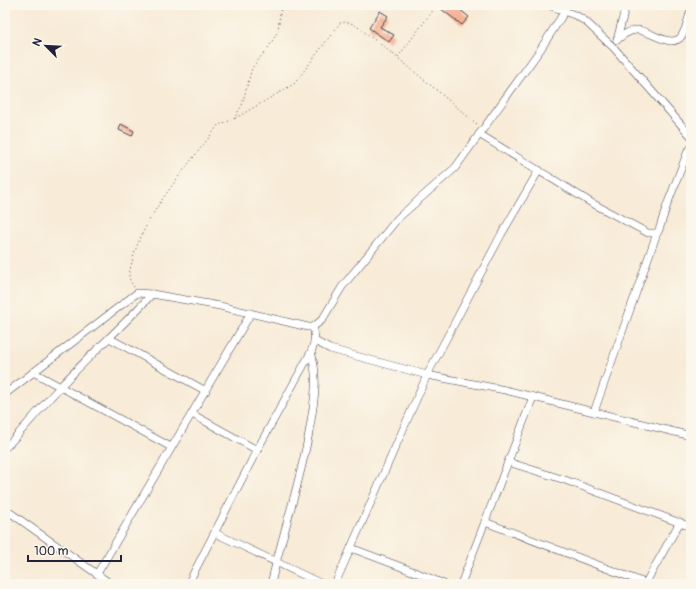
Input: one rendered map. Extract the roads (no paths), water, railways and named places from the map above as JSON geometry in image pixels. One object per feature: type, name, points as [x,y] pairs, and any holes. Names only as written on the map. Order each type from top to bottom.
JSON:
[{"type":"street","points":[[549,5],[571,13],[585,21],[614,48],[691,136]]},
{"type":"street","points":[[614,48],[626,5]]},
{"type":"street","points":[[617,40],[629,32],[638,30],[664,39],[676,41],[683,34],[691,10]]},
{"type":"street","points":[[313,327],[322,320],[342,287],[398,218],[455,168],[540,50],[565,11]]},
{"type":"street","points":[[481,131],[538,170],[590,202],[648,233],[657,233]]},
{"type":"street","points":[[594,412],[673,189],[687,154],[691,148]]},
{"type":"street","points":[[335,584],[427,375],[501,235],[538,170]]},
{"type":"street","points":[[5,394],[132,296],[141,293],[250,313],[313,327]]},
{"type":"street","points":[[5,448],[28,425],[60,388],[152,294]]},
{"type":"street","points":[[97,574],[171,447],[206,391],[250,313]]},
{"type":"street","points":[[188,584],[257,450],[311,352],[315,341],[313,327]]},
{"type":"street","points":[[109,338],[206,391]]},
{"type":"street","points":[[315,341],[330,350],[427,375],[505,390],[691,436]]},
{"type":"street","points":[[272,584],[276,562],[305,459],[315,390],[315,366],[311,352]]},
{"type":"street","points":[[33,372],[171,447]]},
{"type":"street","points":[[461,584],[533,397]]},
{"type":"street","points":[[192,414],[257,450]]},
{"type":"street","points":[[508,462],[565,480],[691,527]]},
{"type":"street","points":[[5,508],[111,584]]},
{"type":"street","points":[[485,522],[645,583],[680,522]]},
{"type":"street","points":[[215,533],[322,584]]},
{"type":"street","points":[[350,548],[444,584]]}]
